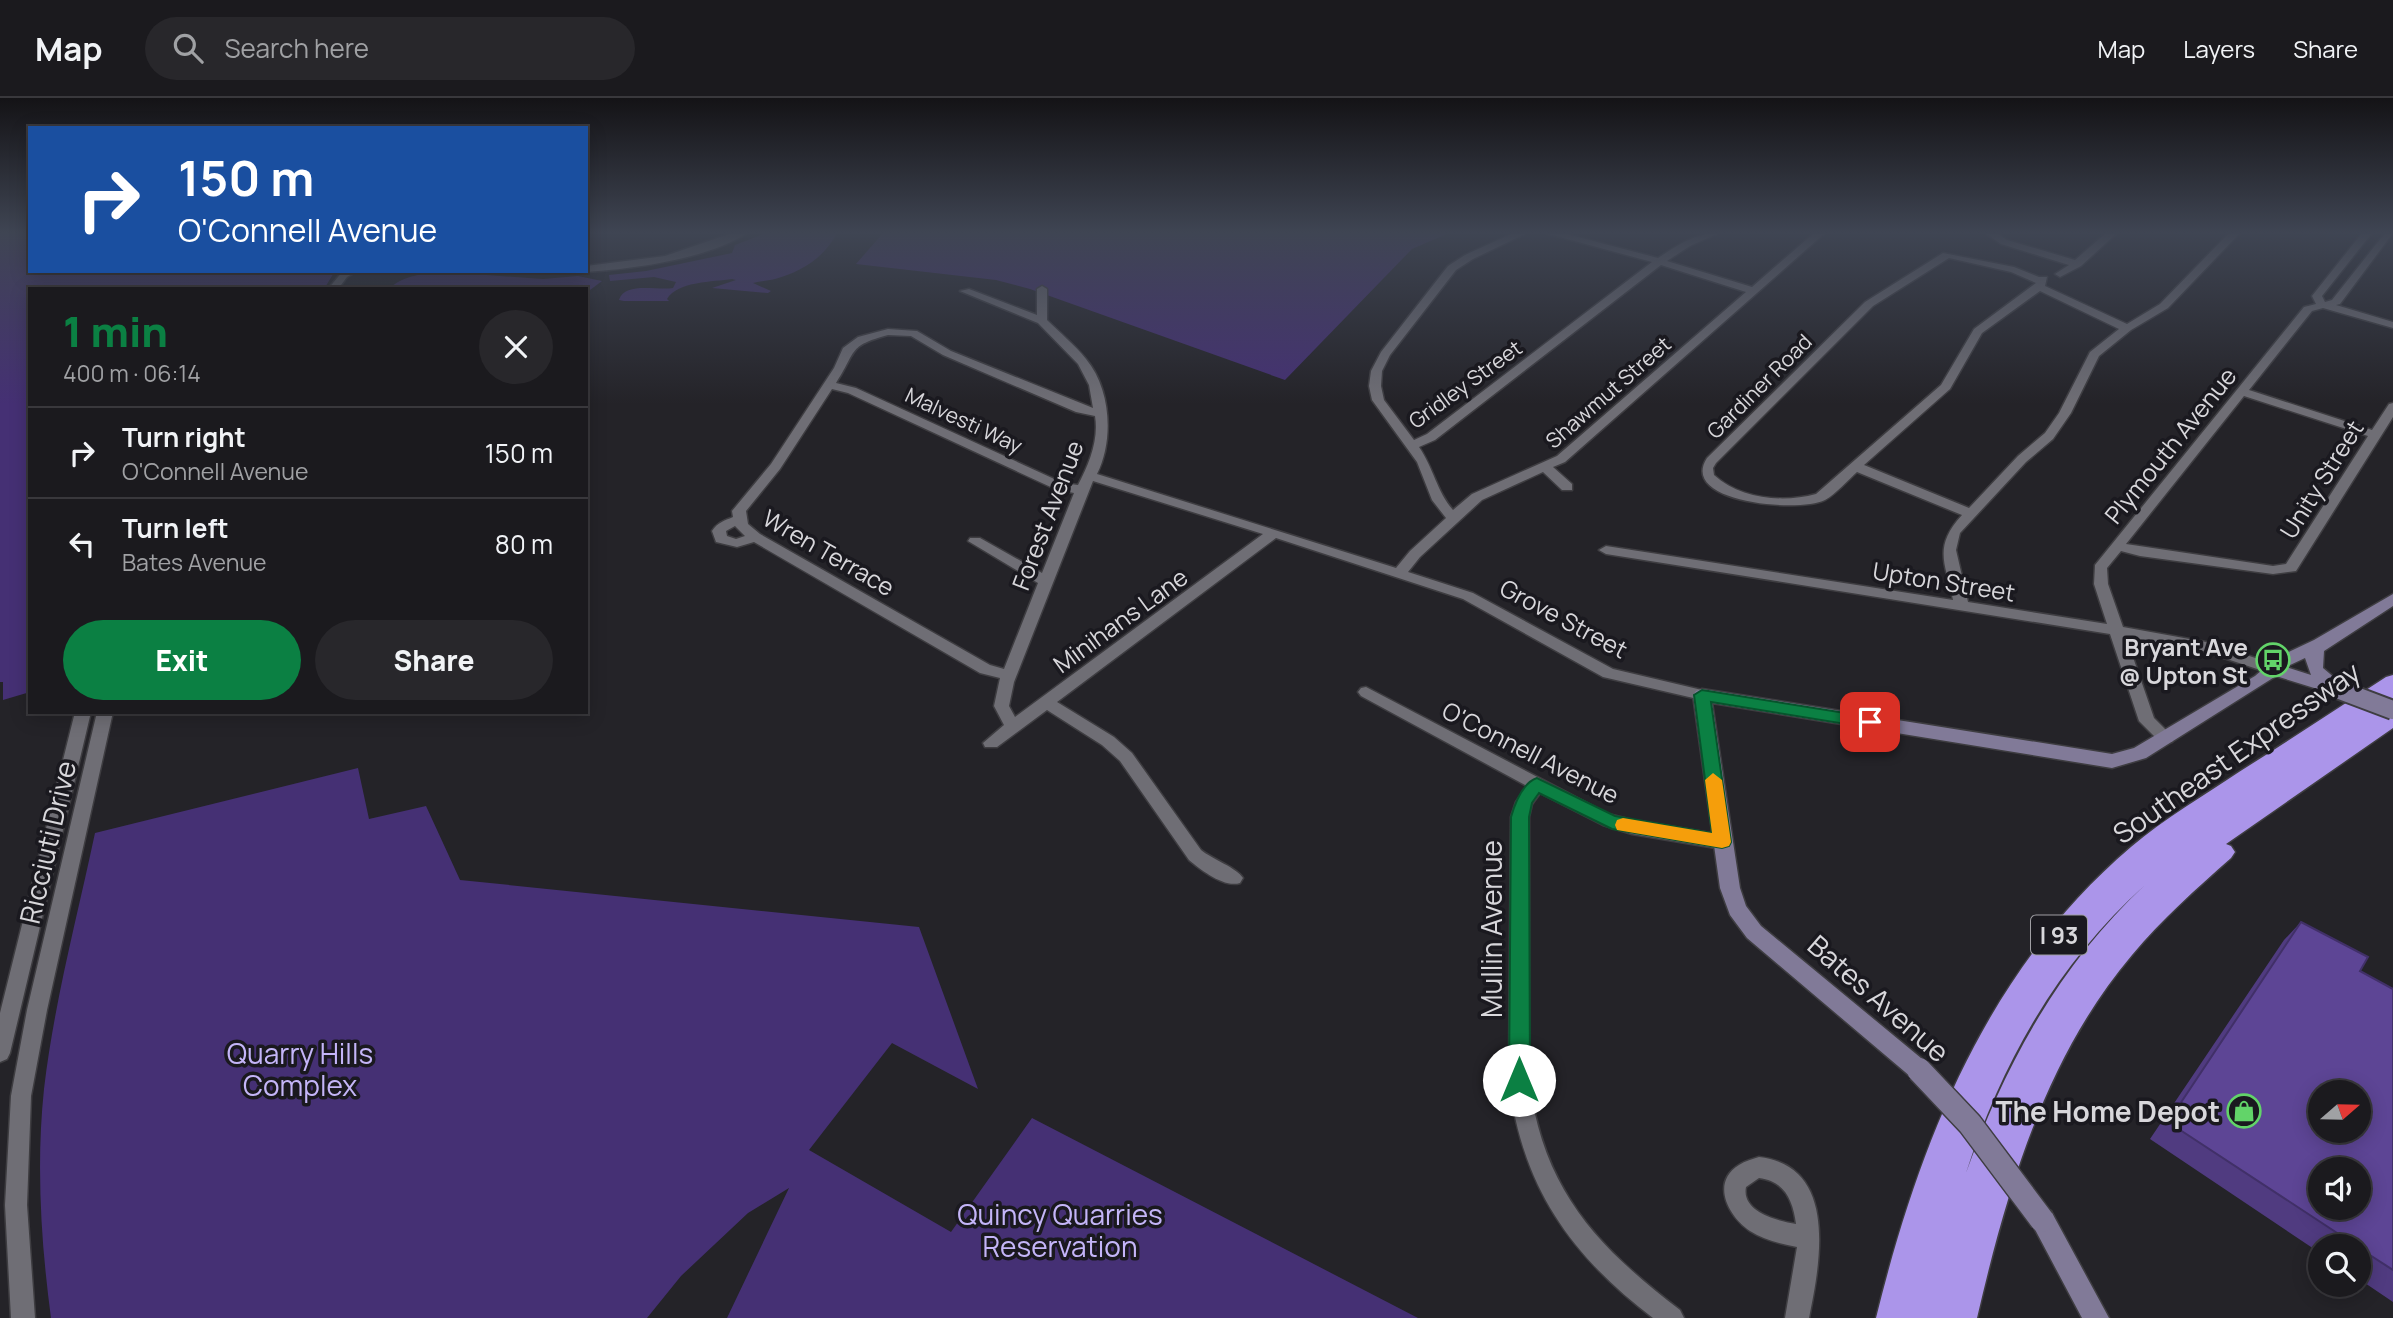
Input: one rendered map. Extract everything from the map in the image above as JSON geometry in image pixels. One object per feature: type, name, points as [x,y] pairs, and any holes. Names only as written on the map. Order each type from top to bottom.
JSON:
[{"type":"highway","name":"Southeast Expressway","points":[[1892,1318],[1917,1215],[1954,1110],[1997,1025],[2046,951],[2085,904],[2141,852],[2187,818],[2393,682]]},
{"type":"highway","name":"I 93","points":[[1912,1318],[1934,1223],[1970,1119],[2012,1034],[2060,960],[2112,899],[2156,862],[2393,699]]},
{"type":"highway","name":"I 93","points":[[1942,1318],[1973,1193],[2000,1119],[2036,1044],[2084,969],[2129,915],[2185,863],[2393,718]]},
{"type":"highway","name":"I 93","points":[[1961,1318],[1990,1202],[2025,1105],[2057,1042],[2104,970],[2156,910],[2198,871],[2393,734]]},
{"type":"street","points":[[1042,290],[1042,321]]},
{"type":"street","points":[[1435,290],[1382,359],[1376,380],[1379,402],[1388,419],[1422,459],[1444,510],[1454,517]]},
{"type":"street","name":"Gridley Street","points":[[1411,446],[1431,437],[1622,290]]},
{"type":"street","name":"Gardiner Road","points":[[1890,290],[1869,303],[1711,461],[1707,472],[1715,484],[1732,493],[1796,503],[1821,497],[1949,384],[1978,331],[2032,290]]},
{"type":"street","points":[[2054,290],[2127,328]]},
{"type":"street","points":[[1962,607],[1949,545],[1954,532],[2049,436],[2065,413],[2094,355],[2127,328],[2164,306],[2180,290]]},
{"type":"street","name":"Plymouth Avenue","points":[[2321,304],[2317,296],[2322,290]]},
{"type":"street","name":"Plymouth Avenue","points":[[2118,631],[2099,573],[2308,309],[2336,302],[2345,290]]},
{"type":"street","name":"Forest Avenue","points":[[965,291],[1042,321],[1056,333],[1089,370],[1096,385],[1100,412],[1100,444],[1090,476],[1008,675],[1001,708],[1005,718],[1015,725]]},
{"type":"street","name":"Shawmut Street","points":[[1400,573],[1454,517],[1483,494],[1546,468],[1565,456],[1754,291]]},
{"type":"street","points":[[2321,304],[2393,325]]},
{"type":"street","name":"Wren Terrace","points":[[1008,675],[985,669],[755,537],[744,529],[739,520],[739,511],[776,466],[842,365],[845,354],[853,344],[875,335],[908,333],[923,337],[947,353],[1080,409],[1100,412]]},
{"type":"street","points":[[1056,333],[1075,340]]},
{"type":"street","name":"Malvesti Way","points":[[829,385],[852,390],[1060,486],[1082,490]]},
{"type":"street","points":[[2242,391],[2376,435]]},
{"type":"street","name":"Unity Street","points":[[2118,546],[2153,554],[2288,570],[2393,407]]},
{"type":"street","points":[[1857,467],[1970,514]]},
{"type":"street","points":[[1546,468],[1567,487]]},
{"type":"street","name":"Grove Street","points":[[1090,476],[1400,573],[1482,602],[1608,673],[1702,695],[2087,759],[2112,761],[2133,756],[2166,738]]},
{"type":"street","points":[[739,520],[719,531],[721,539],[737,543],[755,537]]},
{"type":"street","name":"Minihans Lane","points":[[992,743],[1274,533]]},
{"type":"street","points":[[975,541],[1046,580]]},
{"type":"street","name":"Upton Street","points":[[1606,550],[2118,631],[2206,647],[2272,669]]},
{"type":"street","points":[[2118,631],[2147,721],[2166,738],[2261,680],[2272,669],[2320,644],[2393,599]]},
{"type":"street","points":[[2320,644],[2312,659],[2315,669],[2340,691]]},
{"type":"street","points":[[2272,669],[2393,710]]},
{"type":"street","name":"O'Connell Avenue","points":[[1366,692],[1537,785],[1612,822],[1722,842]]},
{"type":"street","name":"Bates Avenue","points":[[1702,695],[1722,842],[1733,899],[1748,925],[1919,1070],[1970,1124],[2042,1220],[2096,1318]]},
{"type":"street","points":[[1046,702],[1120,751],[1195,855],[1209,866],[1234,878]]},
{"type":"street","name":"Ricciuti Drive","points":[[0,1053],[83,714]]},
{"type":"street","name":"Ricciuti Drive","points":[[23,1318],[16,1205],[22,1096],[37,1010],[105,714]]},
{"type":"street","name":"Mullin Avenue","points":[[1537,785],[1524,802],[1520,817],[1519,1080],[1524,1123],[1548,1186],[1581,1234],[1625,1281],[1672,1318]]},
{"type":"street","points":[[1797,1318],[1806,1273],[1808,1238],[1801,1199],[1788,1179],[1764,1168],[1743,1172],[1735,1186],[1738,1202],[1752,1220],[1769,1229],[1808,1238]]},
{"type":"green space","points":[[0,290],[28,290],[28,693],[3,700],[3,682],[0,682]]},
{"type":"green space","points":[[677,290],[667,299],[669,301],[619,300],[622,294],[628,291]]},
{"type":"green space","points":[[734,290],[771,291],[768,293]]},
{"type":"green space","points":[[1033,290],[1372,290],[1285,380]]},
{"type":"green space","name":"Quarry Hills Complex","points":[[358,768],[369,819],[426,806],[460,880],[919,927],[978,1089],[892,1043],[809,1150],[951,1232],[1032,1118],[1418,1318],[727,1318],[789,1188],[748,1213],[681,1276],[647,1318],[51,1318],[41,1204],[40,1146],[44,1089],[60,993],[95,833]]},
{"type":"building","name":"The Home Depot","points":[[2301,922],[2368,957],[2360,971],[2393,989],[2393,1270],[2371,1256],[2371,1234],[2339,1234],[2317,1220],[2371,1220],[2371,1157],[2308,1157],[2308,1214],[2168,1122]]},
{"type":"slow traffic","points":[[1623,825],[1722,842],[1713,780]]},
{"type":"place","name":"Bryant Ave @ Upton St","points":[[2273,660]]},
{"type":"place","name":"The Home Depot","points":[[2244,1111]]},
{"type":"route","points":[[1519,1080],[1520,817],[1521,809],[1532,789],[1537,785],[1612,822],[1722,842],[1702,695],[1870,722]]},
{"type":"park label","name":"Quincy Quarries Reservation","points":[[1060,1230]]}]
